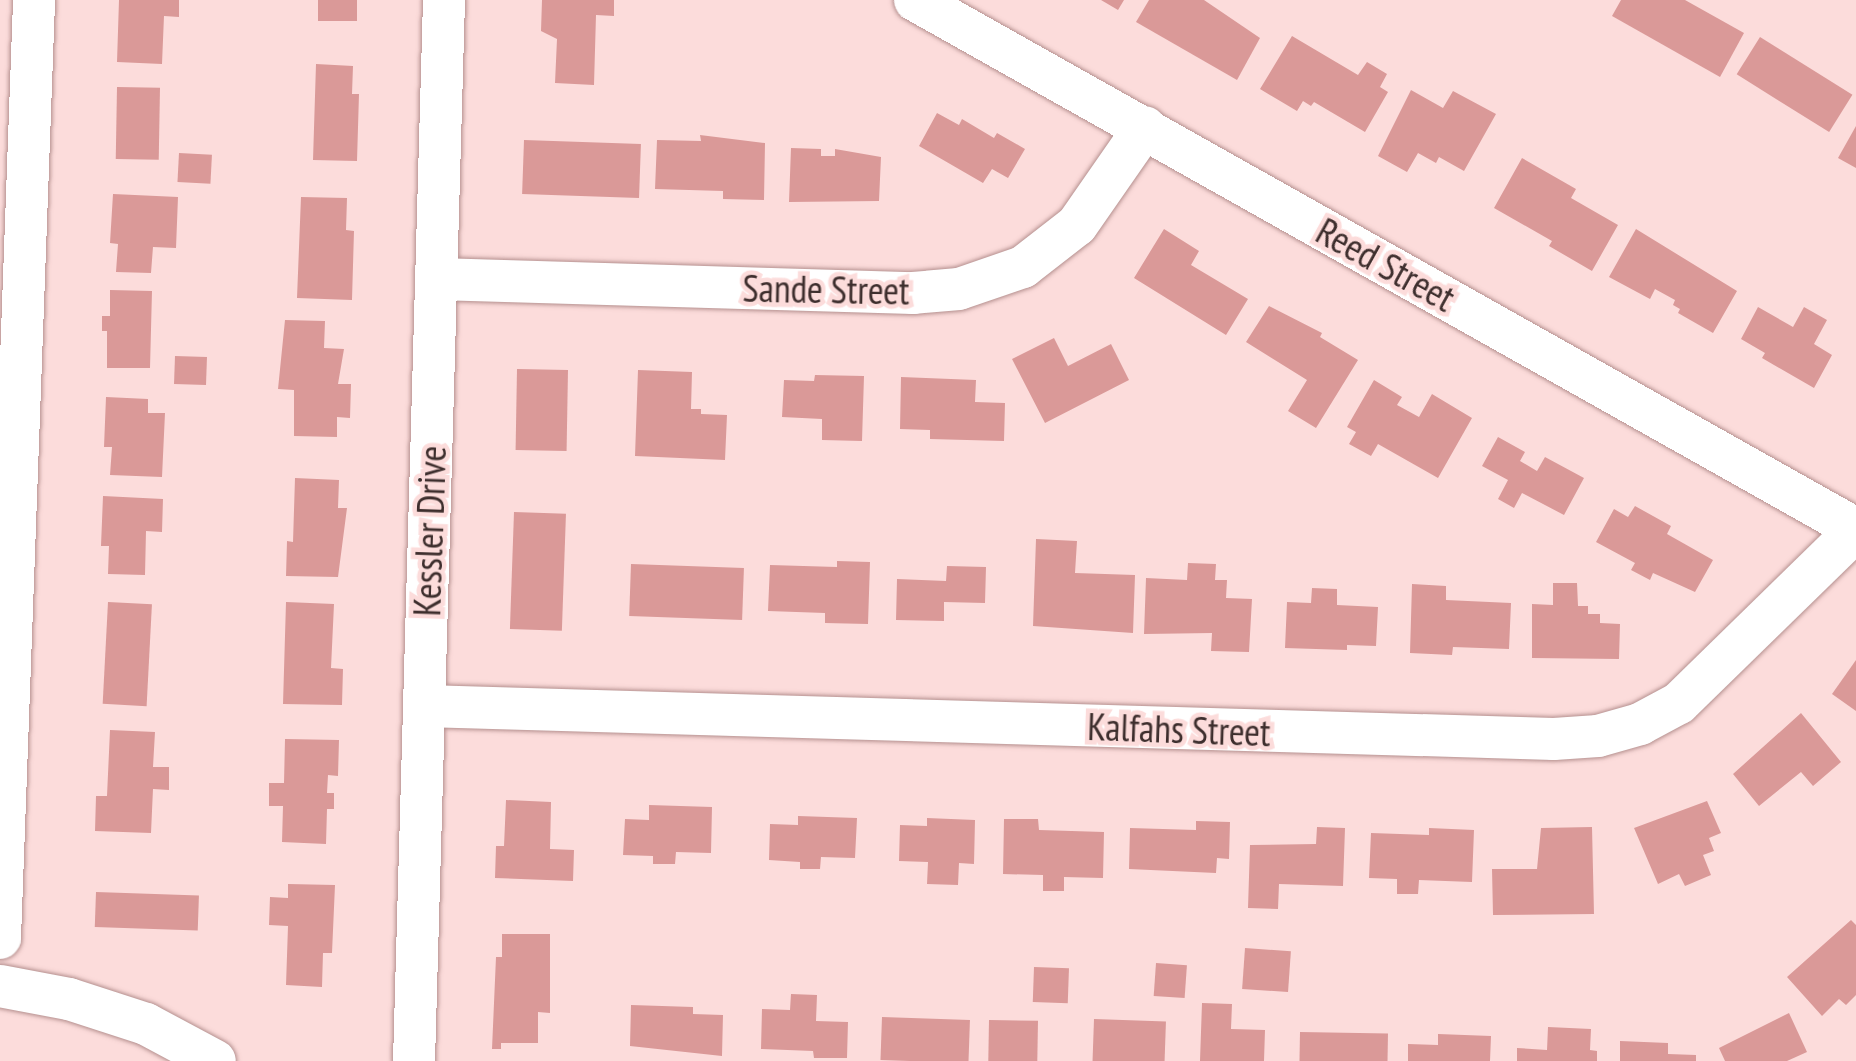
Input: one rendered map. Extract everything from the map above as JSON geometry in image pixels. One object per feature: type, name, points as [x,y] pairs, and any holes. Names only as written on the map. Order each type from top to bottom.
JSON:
[{"type":"street","points":[[0,938],[34,0]]},
{"type":"street","name":"Kessler Drive","points":[[414,1061],[444,0]]},
{"type":"street","name":"Reed Street","points":[[915,0],[1856,530]]},
{"type":"street","name":"Sande Street","points":[[437,279],[913,292],[959,289],[1023,266],[1077,225],[1144,127]]},
{"type":"street","name":"Kalfahs Street","points":[[424,706],[1554,739],[1598,736],[1640,724],[1679,703],[1856,530]]},
{"type":"street","points":[[0,986],[69,999],[146,1024],[215,1061]]},
{"type":"building","points":[[119,0],[179,0],[179,17],[164,16],[162,64],[117,62]]},
{"type":"building","points":[[318,0],[357,0],[357,21],[318,21]]},
{"type":"building","points":[[542,0],[614,0],[614,16],[596,15],[594,85],[555,83],[557,39],[541,31]]},
{"type":"building","points":[[1101,0],[1124,0],[1118,10]]},
{"type":"building","points":[[1149,0],[1204,0],[1260,38],[1237,80],[1136,22]]},
{"type":"building","points":[[1621,0],[1685,0],[1744,33],[1720,77],[1612,16]]},
{"type":"building","points":[[1292,36],[1358,75],[1367,62],[1387,74],[1380,87],[1388,92],[1365,132],[1314,102],[1311,106],[1303,101],[1297,111],[1260,89]]},
{"type":"building","points":[[1760,37],[1852,95],[1829,132],[1737,74]]},
{"type":"building","points":[[316,64],[353,66],[352,94],[359,94],[357,161],[313,160]]},
{"type":"building","points":[[117,87],[160,88],[159,160],[116,159]]},
{"type":"building","points":[[1411,90],[1443,108],[1453,91],[1496,114],[1464,171],[1439,157],[1436,163],[1418,153],[1407,172],[1378,156]]},
{"type":"building","points":[[937,113],[959,125],[962,119],[994,138],[997,133],[1025,149],[1008,178],[992,169],[983,183],[919,146]]},
{"type":"building","points":[[1856,126],[1856,168],[1838,158]]},
{"type":"building","points":[[700,135],[765,143],[764,200],[723,199],[723,191],[655,189],[657,140],[701,141]]},
{"type":"building","points":[[524,140],[641,144],[639,198],[522,194]]},
{"type":"building","points":[[791,148],[821,149],[821,156],[835,156],[835,149],[881,157],[879,201],[789,202]]},
{"type":"building","points":[[179,153],[212,155],[210,184],[177,182]]},
{"type":"building","points":[[1522,158],[1576,189],[1571,198],[1618,225],[1592,271],[1549,246],[1552,241],[1494,208]]},
{"type":"building","points":[[113,194],[178,197],[176,248],[153,247],[151,273],[116,272],[118,244],[110,243]]},
{"type":"building","points":[[301,197],[347,198],[346,230],[354,231],[352,300],[297,298]]},
{"type":"building","points":[[1164,229],[1199,251],[1191,265],[1248,299],[1226,335],[1134,278]]},
{"type":"building","points":[[1636,229],[1737,291],[1713,333],[1678,313],[1680,309],[1673,305],[1675,300],[1655,289],[1650,299],[1609,277]]},
{"type":"building","points":[[110,290],[152,291],[150,368],[107,368],[107,331],[102,331],[102,316],[110,316]]},
{"type":"building","points":[[1269,306],[1322,333],[1320,337],[1358,360],[1316,428],[1288,411],[1307,380],[1246,342]]},
{"type":"building","points":[[1758,307],[1793,327],[1804,307],[1827,320],[1814,344],[1832,355],[1814,388],[1762,358],[1765,353],[1741,339]]},
{"type":"building","points":[[285,320],[325,321],[324,348],[344,349],[338,384],[351,384],[350,418],[337,417],[337,437],[294,436],[294,390],[278,389]]},
{"type":"building","points":[[1054,338],[1068,366],[1111,344],[1129,380],[1045,423],[1012,359]]},
{"type":"building","points":[[175,356],[207,357],[206,385],[174,384]]},
{"type":"building","points":[[517,369],[568,370],[567,451],[516,450]]},
{"type":"building","points":[[638,370],[692,372],[691,409],[701,409],[701,414],[727,415],[725,460],[635,456]]},
{"type":"building","points":[[815,375],[864,376],[862,441],[822,440],[822,419],[782,417],[784,380],[814,381]]},
{"type":"building","points":[[901,377],[976,380],[975,402],[1005,403],[1004,441],[930,439],[930,430],[900,429]]},
{"type":"building","points":[[1374,380],[1402,397],[1397,405],[1419,417],[1432,394],[1472,418],[1438,478],[1378,444],[1371,456],[1349,444],[1356,432],[1347,427]]},
{"type":"building","points":[[106,397],[148,399],[148,413],[165,413],[162,477],[110,475],[112,447],[104,447]]},
{"type":"building","points":[[1498,437],[1525,452],[1520,461],[1537,471],[1545,457],[1584,478],[1564,515],[1522,493],[1514,508],[1498,499],[1508,480],[1482,466]]},
{"type":"building","points":[[295,478],[339,480],[338,508],[347,508],[338,577],[286,576],[287,541],[293,542]]},
{"type":"building","points":[[103,496],[163,499],[162,532],[146,531],[145,575],[108,574],[109,546],[101,546]]},
{"type":"building","points":[[1635,506],[1671,526],[1667,534],[1713,560],[1695,592],[1653,573],[1650,580],[1631,570],[1635,563],[1596,542],[1614,509],[1628,517]]},
{"type":"building","points":[[514,512],[566,514],[562,631],[510,629]]},
{"type":"building","points":[[1036,539],[1077,541],[1075,573],[1135,575],[1133,633],[1033,626]]},
{"type":"building","points":[[837,561],[870,562],[868,624],[825,623],[825,613],[768,611],[770,565],[837,567]]},
{"type":"building","points":[[1188,563],[1216,564],[1215,580],[1227,580],[1226,598],[1252,599],[1249,652],[1211,651],[1212,633],[1144,634],[1146,578],[1187,580]]},
{"type":"building","points":[[631,564],[744,568],[742,620],[629,616]]},
{"type":"building","points":[[947,566],[986,567],[985,603],[944,602],[944,621],[896,620],[897,579],[946,581]]},
{"type":"building","points":[[1553,583],[1577,583],[1578,606],[1588,606],[1588,614],[1600,614],[1600,623],[1620,624],[1619,659],[1532,658],[1532,604],[1553,605]]},
{"type":"building","points":[[1412,584],[1446,586],[1446,600],[1511,603],[1509,649],[1453,647],[1452,655],[1410,653]]},
{"type":"building","points":[[1312,588],[1337,589],[1337,605],[1378,607],[1376,646],[1347,645],[1347,650],[1285,648],[1287,602],[1311,603]]},
{"type":"building","points":[[108,602],[152,604],[147,706],[103,704]]},
{"type":"building","points":[[286,602],[334,604],[331,668],[343,669],[342,705],[283,704]]},
{"type":"building","points":[[1856,660],[1856,711],[1832,694]]},
{"type":"building","points":[[1801,713],[1841,762],[1813,786],[1801,772],[1759,806],[1733,774]]},
{"type":"building","points":[[110,730],[155,732],[153,767],[169,767],[169,790],[153,789],[151,833],[95,831],[96,796],[107,796]]},
{"type":"building","points":[[285,739],[339,740],[338,776],[328,775],[327,793],[334,793],[334,809],[327,809],[326,844],[282,842],[283,806],[269,806],[269,783],[284,783]]},
{"type":"building","points":[[506,800],[551,802],[550,849],[574,850],[573,881],[495,878],[496,846],[504,846]]},
{"type":"building","points":[[1707,801],[1721,833],[1709,838],[1714,851],[1703,855],[1711,875],[1685,886],[1679,874],[1658,884],[1634,828]]},
{"type":"building","points":[[649,805],[712,807],[711,853],[676,852],[675,864],[653,864],[653,856],[623,855],[625,819],[649,820]]},
{"type":"building","points":[[798,816],[857,818],[855,858],[821,857],[820,869],[800,869],[800,862],[769,860],[770,824],[798,825]]},
{"type":"building","points":[[927,818],[975,820],[974,864],[959,863],[958,885],[927,884],[928,862],[899,861],[900,825],[927,826]]},
{"type":"building","points":[[1004,819],[1038,819],[1039,830],[1104,832],[1103,878],[1064,877],[1064,891],[1043,891],[1043,875],[1003,874]]},
{"type":"building","points":[[1196,821],[1230,822],[1229,859],[1217,858],[1216,873],[1129,869],[1130,828],[1196,830]]},
{"type":"building","points":[[1317,827],[1345,828],[1343,886],[1279,884],[1278,909],[1248,908],[1250,845],[1316,844]]},
{"type":"building","points":[[1592,827],[1594,914],[1493,915],[1492,869],[1537,869],[1541,828]]},
{"type":"building","points":[[1429,828],[1474,830],[1472,882],[1419,880],[1418,894],[1397,894],[1397,879],[1369,878],[1371,833],[1429,835]]},
{"type":"building","points":[[288,884],[335,885],[332,953],[323,953],[322,987],[286,985],[288,926],[269,925],[270,897],[288,898]]},
{"type":"building","points":[[96,892],[199,896],[198,931],[95,927]]},
{"type":"building","points":[[1851,920],[1856,925],[1856,995],[1846,1005],[1839,999],[1822,1016],[1787,977]]},
{"type":"building","points":[[502,934],[550,934],[550,1013],[538,1012],[538,1043],[501,1043],[501,1049],[492,1049],[496,957],[502,957]]},
{"type":"building","points":[[1245,948],[1291,951],[1288,992],[1242,989]]},
{"type":"building","points":[[1156,963],[1187,965],[1185,998],[1154,996]]},
{"type":"building","points":[[1034,967],[1069,968],[1068,1003],[1033,1002]]},
{"type":"building","points":[[791,994],[817,995],[816,1021],[848,1022],[847,1058],[814,1058],[813,1051],[761,1049],[762,1009],[790,1010]]},
{"type":"building","points":[[1202,1003],[1232,1004],[1231,1029],[1265,1030],[1264,1061],[1200,1061]]},
{"type":"building","points":[[631,1005],[693,1007],[693,1014],[723,1015],[722,1056],[630,1046]]},
{"type":"building","points":[[1789,1013],[1807,1052],[1787,1061],[1725,1061],[1719,1048]]},
{"type":"building","points":[[882,1017],[970,1020],[969,1061],[880,1060]]},
{"type":"building","points":[[1094,1019],[1166,1022],[1165,1061],[1093,1061]]},
{"type":"building","points":[[989,1020],[1038,1021],[1037,1061],[988,1061]]},
{"type":"building","points":[[1548,1027],[1591,1029],[1590,1050],[1597,1051],[1597,1061],[1517,1061],[1517,1048],[1547,1050]]},
{"type":"building","points":[[1300,1032],[1388,1034],[1388,1061],[1299,1061]]},
{"type":"building","points":[[1438,1034],[1491,1036],[1490,1061],[1408,1061],[1408,1044],[1438,1045]]},
{"type":"building","points":[[1620,1041],[1668,1043],[1668,1054],[1696,1055],[1696,1061],[1620,1061]]}]
